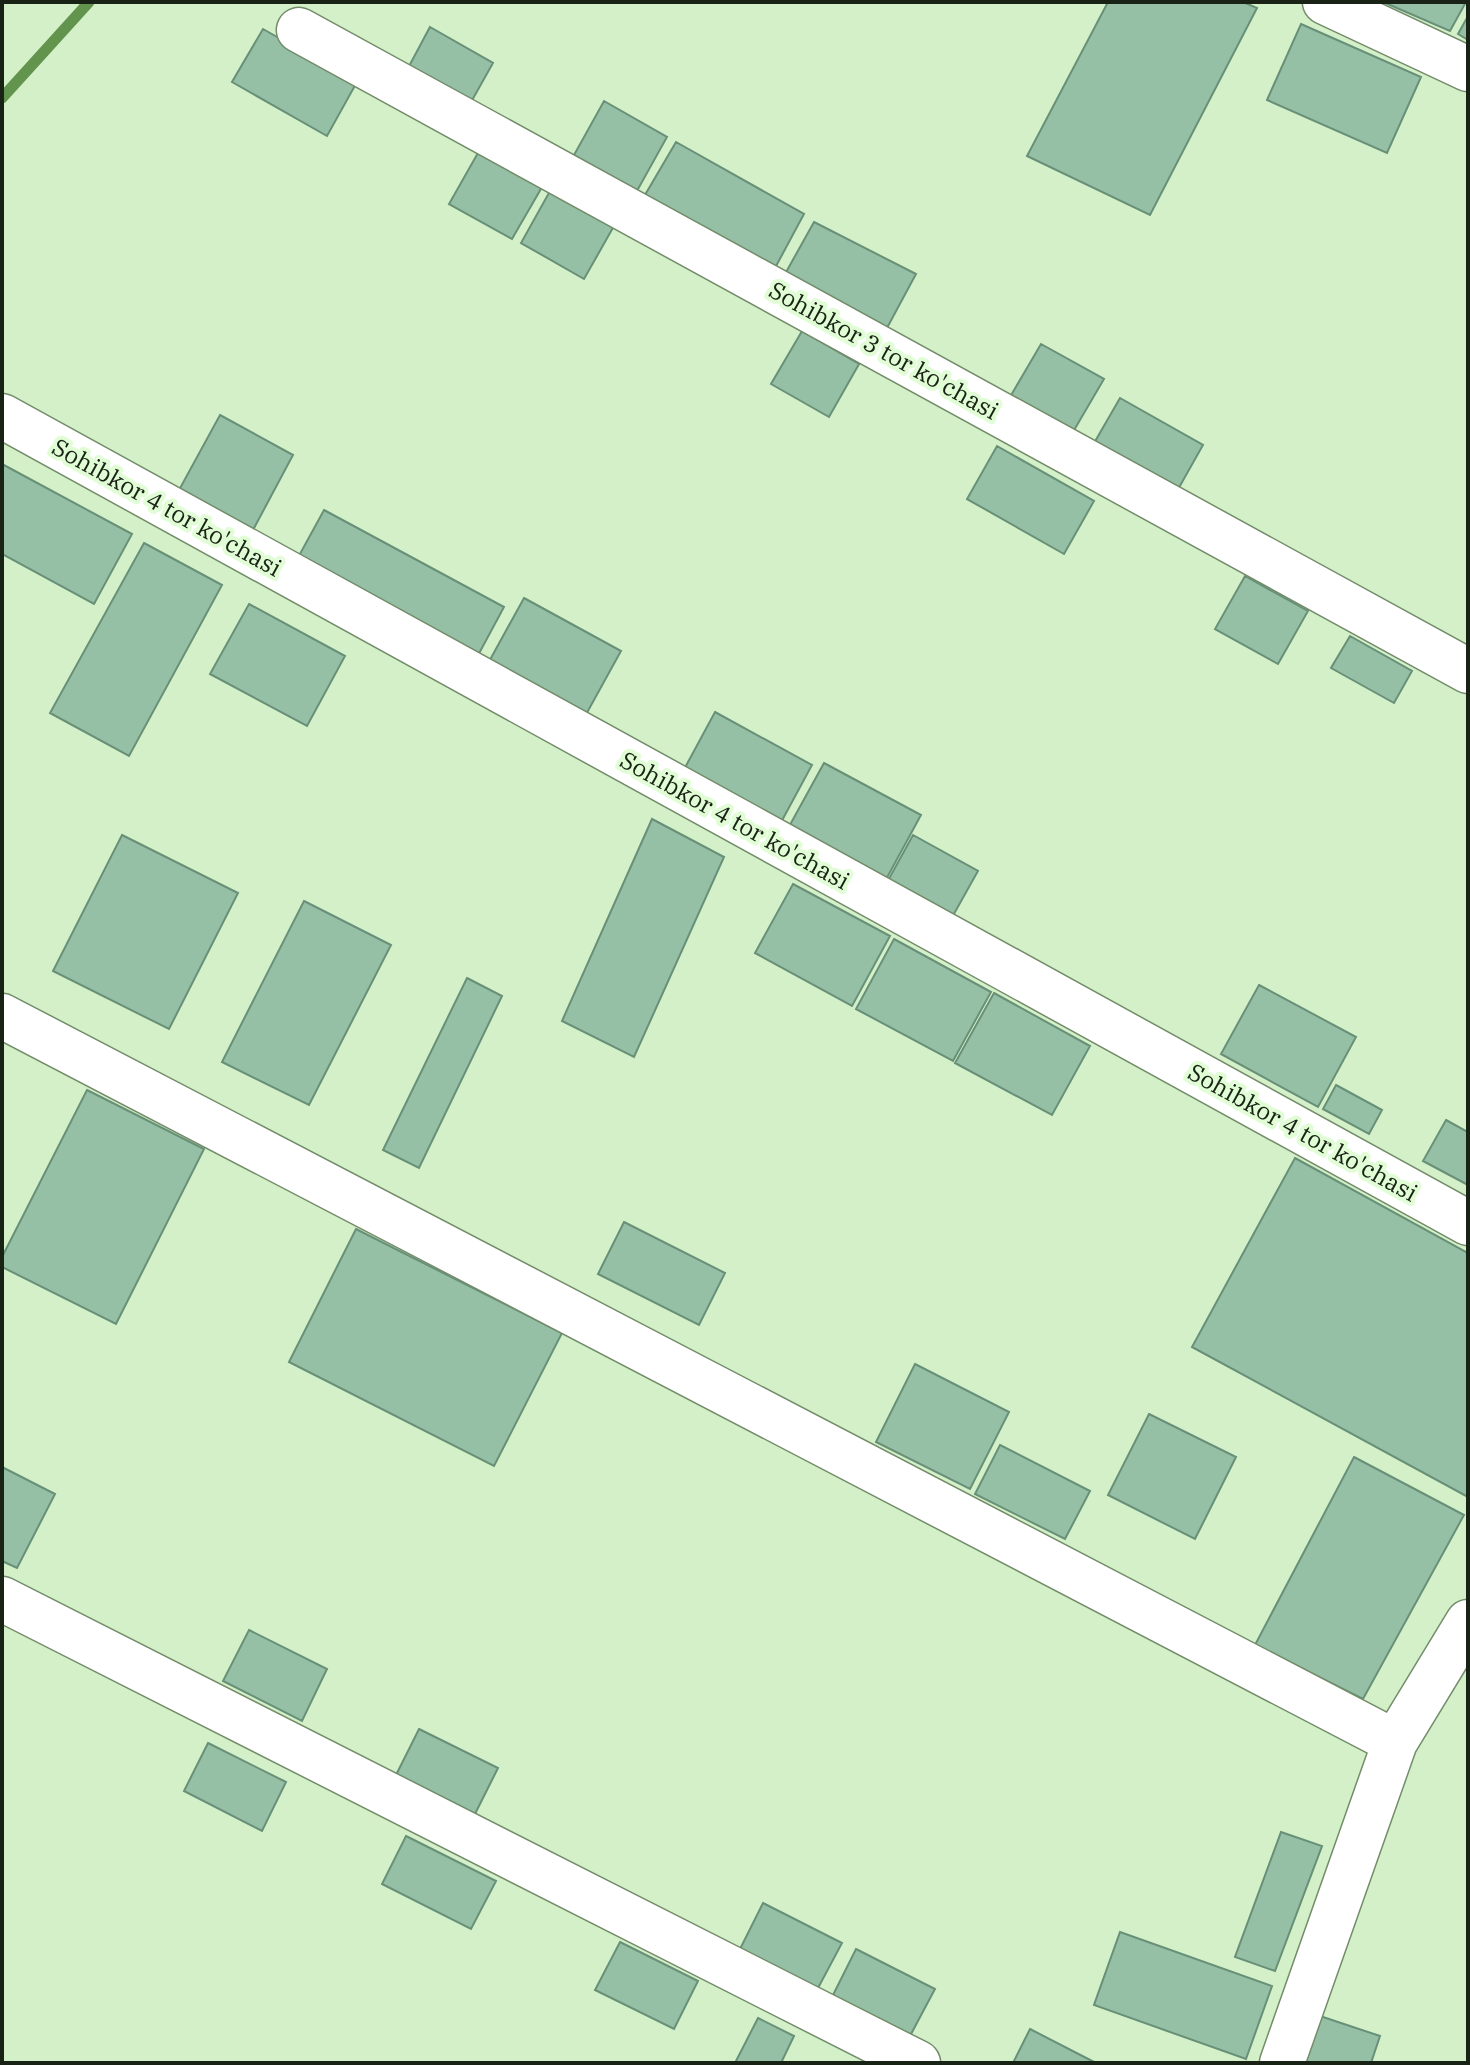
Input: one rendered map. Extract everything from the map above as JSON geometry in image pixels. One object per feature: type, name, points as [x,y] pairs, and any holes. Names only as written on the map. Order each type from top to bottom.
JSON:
[{"type":"street","points":[[1325,2],[1468,69]]},
{"type":"street","name":"Sohibkor 3 tor ko'chasi","points":[[299,30],[1468,671]]},
{"type":"street","name":"Sohibkor 4 tor ko'chasi","points":[[2,416],[1468,1223]]},
{"type":"street","points":[[2,1016],[1395,1742]]},
{"type":"street","points":[[2,1599],[918,2063]]},
{"type":"street","points":[[1282,2063],[1395,1742],[1468,1622]]},
{"type":"building","points":[[1108,2],[1243,2],[1257,8],[1150,215],[1027,156]]},
{"type":"building","points":[[1383,2],[1466,2],[1450,31]]},
{"type":"building","points":[[1468,16],[1468,40],[1458,34]]},
{"type":"building","points":[[1301,24],[1421,77],[1387,153],[1267,100]]},
{"type":"building","points":[[430,27],[493,63],[470,104],[408,68]]},
{"type":"building","points":[[263,29],[357,82],[327,136],[232,82]]},
{"type":"building","points":[[604,101],[667,137],[637,191],[574,155]]},
{"type":"building","points":[[676,142],[804,214],[775,268],[645,195]]},
{"type":"building","points":[[479,151],[542,187],[512,239],[449,204]]},
{"type":"building","points":[[550,191],[614,226],[584,279],[521,243]]},
{"type":"building","points":[[814,222],[916,274],[887,328],[785,274]]},
{"type":"building","points":[[802,331],[859,364],[829,417],[771,384]]},
{"type":"building","points":[[1041,344],[1104,379],[1073,432],[1010,397]]},
{"type":"building","points":[[1120,398],[1203,445],[1176,493],[1093,445]]},
{"type":"building","points":[[220,415],[293,455],[253,530],[179,490]]},
{"type":"building","points":[[997,446],[1094,501],[1064,554],[967,499]]},
{"type":"building","points":[[2,464],[132,534],[94,604],[2,554]]},
{"type":"building","points":[[324,510],[504,607],[475,661],[295,563]]},
{"type":"building","points":[[144,543],[222,585],[129,756],[50,713]]},
{"type":"building","points":[[1245,576],[1308,611],[1278,664],[1215,629]]},
{"type":"building","points":[[524,598],[621,651],[583,720],[486,667]]},
{"type":"building","points":[[249,604],[345,656],[307,726],[210,674]]},
{"type":"building","points":[[1350,636],[1412,671],[1394,703],[1331,668]]},
{"type":"building","points":[[715,712],[812,765],[778,828],[681,775]]},
{"type":"building","points":[[824,763],[921,815],[883,885],[786,832]]},
{"type":"building","points":[[652,819],[724,857],[634,1057],[562,1021]]},
{"type":"building","points":[[122,835],[238,893],[169,1029],[53,971]]},
{"type":"building","points":[[913,835],[978,871],[950,921],[885,886]]},
{"type":"building","points":[[793,884],[890,936],[852,1006],[755,953]]},
{"type":"building","points":[[304,901],[391,945],[309,1105],[222,1062]]},
{"type":"building","points":[[894,939],[991,992],[953,1061],[856,1009]]},
{"type":"building","points":[[467,978],[502,996],[419,1168],[383,1150]]},
{"type":"building","points":[[1259,985],[1356,1037],[1318,1107],[1221,1054]]},
{"type":"building","points":[[994,993],[1090,1046],[1052,1115],[955,1063]]},
{"type":"building","points":[[1336,1085],[1382,1110],[1369,1134],[1323,1109]]},
{"type":"building","points":[[87,1090],[204,1149],[116,1324],[2,1267],[2,1257]]},
{"type":"building","points":[[1446,1120],[1468,1132],[1468,1185],[1423,1161]]},
{"type":"building","points":[[1295,1158],[1468,1253],[1468,1497],[1192,1347]]},
{"type":"building","points":[[624,1222],[725,1273],[699,1325],[598,1274]]},
{"type":"building","points":[[356,1229],[562,1333],[494,1466],[289,1362]]},
{"type":"building","points":[[915,1364],[1009,1412],[970,1489],[876,1442]]},
{"type":"building","points":[[1149,1414],[1236,1457],[1195,1539],[1108,1495]]},
{"type":"building","points":[[1000,1445],[1090,1491],[1065,1539],[975,1494]]},
{"type":"building","points":[[1354,1457],[1464,1515],[1363,1699],[1255,1645]]},
{"type":"building","points":[[2,1467],[55,1494],[17,1568],[2,1561]]},
{"type":"building","points":[[249,1630],[327,1669],[302,1721],[223,1681]]},
{"type":"building","points":[[419,1729],[498,1768],[474,1816],[395,1777]]},
{"type":"building","points":[[208,1743],[286,1782],[262,1831],[184,1791]]},
{"type":"building","points":[[1281,1832],[1322,1846],[1275,1971],[1235,1957]]},
{"type":"building","points":[[406,1836],[496,1881],[471,1929],[382,1884]]},
{"type":"building","points":[[763,1903],[842,1943],[817,1990],[739,1951]]},
{"type":"building","points":[[1120,1932],[1272,1986],[1246,2059],[1094,2005]]},
{"type":"building","points":[[620,1942],[698,1981],[674,2029],[595,1990]]},
{"type":"building","points":[[856,1949],[935,1989],[910,2036],[832,1997]]},
{"type":"building","points":[[1317,2015],[1380,2036],[1371,2063],[1301,2063]]},
{"type":"building","points":[[758,2018],[794,2036],[781,2063],[735,2063]]},
{"type":"building","points":[[1030,2029],[1096,2063],[1013,2063]]},
{"type":"waterway","points":[[2,98],[89,2]]}]
